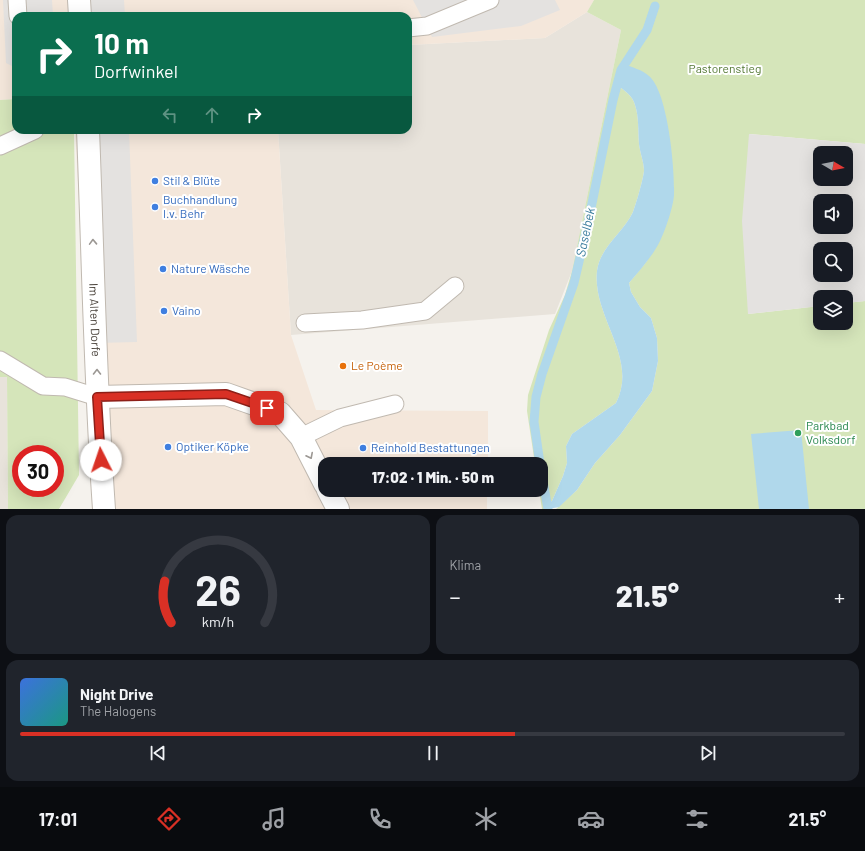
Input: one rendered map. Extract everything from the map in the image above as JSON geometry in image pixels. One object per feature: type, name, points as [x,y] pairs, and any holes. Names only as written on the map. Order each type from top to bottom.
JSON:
[{"type":"street","points":[[79,0],[80,12]]},
{"type":"street","name":"Im Alten Dorfe","points":[[88,134],[97,343],[97,397],[104,509]]},
{"type":"street","points":[[97,397],[226,394],[280,413],[301,437],[318,470]]},
{"type":"street","points":[[332,497],[338,509]]},
{"type":"lane","points":[[17,0],[18,12]]},
{"type":"lane","points":[[412,28],[428,26],[490,0]]},
{"type":"lane","points":[[0,146],[26,134]]},
{"type":"lane","points":[[305,323],[362,320],[425,311],[455,286]]},
{"type":"lane","points":[[0,360],[43,386],[65,387],[97,397]]},
{"type":"lane","points":[[301,437],[340,418],[395,404]]},
{"type":"shaded area","points":[[0,0],[594,0],[587,12],[545,38],[412,45],[412,12],[12,12],[12,99],[0,100]]},
{"type":"shaded area","points":[[3,0],[52,0],[53,12],[12,12],[12,66],[6,63]]},
{"type":"shaded area","points":[[79,0],[124,0],[125,12],[80,12]]},
{"type":"shaded area","points":[[413,0],[555,0],[560,10],[521,26],[432,37]]},
{"type":"shaded area","points":[[587,12],[621,30],[572,271],[555,314],[291,335],[278,134],[412,134],[412,45],[545,38]]},
{"type":"shaded area","points":[[75,134],[278,134],[291,335],[316,410],[488,411],[488,457],[318,457],[318,497],[487,497],[487,509],[96,509]]},
{"type":"shaded area","points":[[88,134],[129,134],[137,342],[97,343]]},
{"type":"shaded area","points":[[749,134],[865,144],[865,301],[853,302],[853,290],[813,290],[813,307],[748,314],[742,221]]},
{"type":"shaded area","points":[[0,377],[7,377],[8,509],[0,509]]},
{"type":"green space","name":"Pastorenstieg","points":[[594,0],[865,0],[865,144],[750,134],[748,314],[813,307],[813,330],[853,330],[853,302],[865,301],[865,509],[556,509],[577,490],[595,463],[620,435],[652,391],[658,361],[657,338],[651,318],[640,307],[631,292],[629,283],[647,261],[664,108],[617,85],[630,96],[635,105],[638,119],[639,144],[644,171],[633,212],[624,227],[602,255],[597,271],[597,288],[601,305],[619,354],[622,370],[622,386],[616,403],[572,434],[566,446],[567,463],[563,476],[552,501],[547,504],[548,509],[542,509],[540,497],[548,497],[548,457],[534,457],[527,411],[528,395],[549,330],[565,295],[572,271],[621,30],[587,12]]},
{"type":"green space","points":[[12,99],[12,134],[74,134],[79,475],[59,509],[8,509],[7,377],[0,377],[0,100]]},
{"type":"water","points":[[624,64],[640,70],[649,76],[656,85],[666,114],[672,150],[674,194],[673,205],[669,218],[657,247],[629,283],[631,292],[640,307],[651,318],[657,338],[658,361],[652,391],[620,435],[595,463],[577,490],[559,507],[548,509],[547,504],[552,501],[563,476],[567,463],[566,446],[572,434],[616,403],[622,386],[622,370],[619,354],[601,305],[597,288],[597,271],[602,255],[624,227],[633,212],[644,171],[639,144],[638,119],[635,105],[630,96],[617,85]]},
{"type":"water","points":[[801,430],[809,509],[759,509],[751,434]]},
{"type":"waterway","name":"Saselbek","points":[[539,457],[534,422],[536,397],[542,374],[574,283],[613,100],[621,70],[647,30],[655,6]]},
{"type":"waterway","name":"Saselbek","points":[[546,497],[548,509]]},
{"type":"place","name":"Stil & Blüte","points":[[155,181]]},
{"type":"place","name":"Buchhandlung I.v. Behr","points":[[155,207]]},
{"type":"place","name":"Nature Wäsche","points":[[163,269]]},
{"type":"place","name":"Vaino","points":[[164,311]]},
{"type":"place","name":"Le Poème","points":[[343,366]]},
{"type":"place","name":"Parkbad Volksdorf","points":[[798,433]]},
{"type":"place","name":"Optiker Köpke","points":[[168,447]]},
{"type":"place","name":"Reinhold Bestattungen","points":[[363,448]]},
{"type":"route","points":[[101,460],[97,397],[226,394],[267,408]]}]
